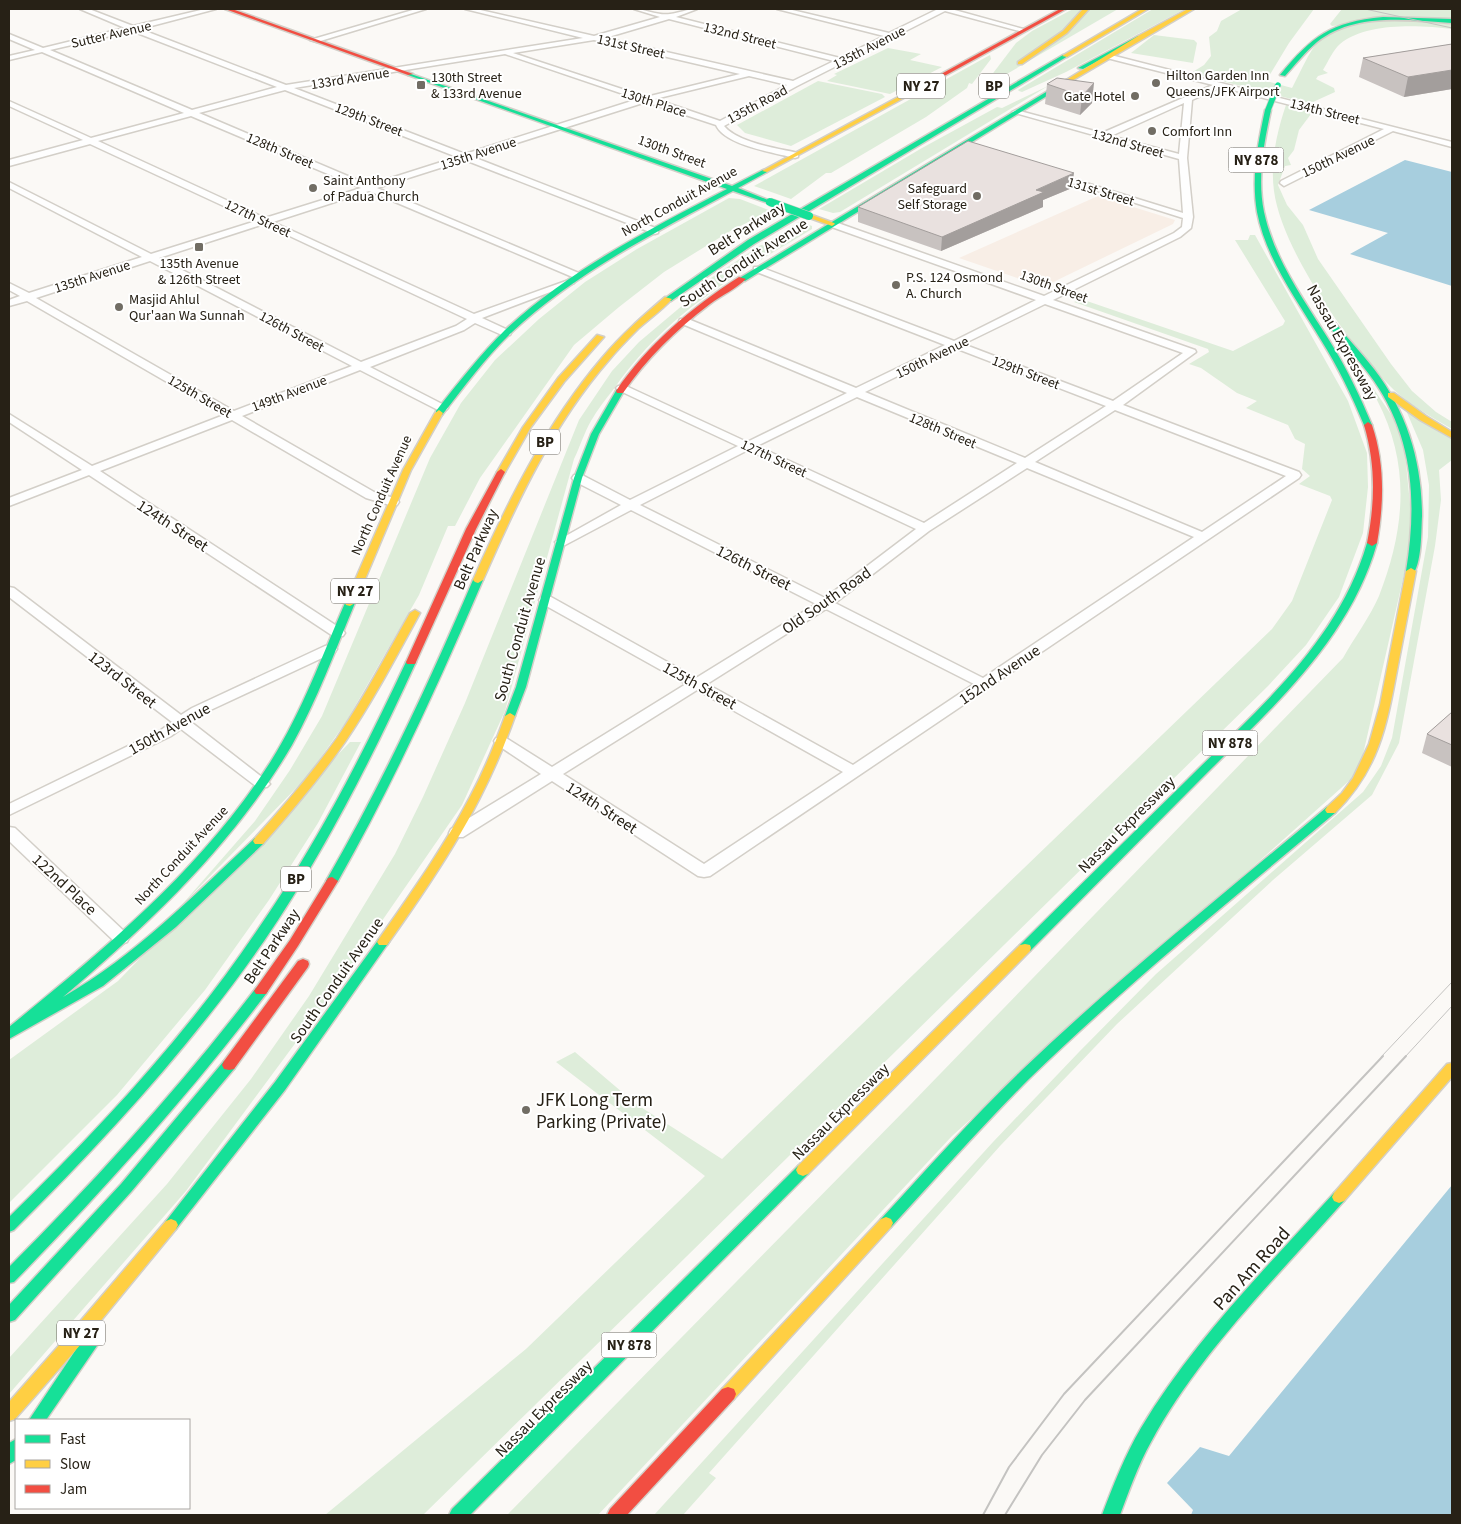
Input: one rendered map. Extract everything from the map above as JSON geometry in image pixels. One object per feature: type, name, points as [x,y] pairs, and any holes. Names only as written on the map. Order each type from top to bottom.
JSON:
[{"type":"main road","name":"130th Street","points":[[228,9],[832,224]]},
{"type":"main road","name":"North Conduit Avenue","points":[[9,1033],[121,938],[195,866],[262,784],[295,729],[420,444],[442,408],[473,368],[506,334],[528,314],[574,279],[655,231],[1063,9]]},
{"type":"main road","points":[[1011,68],[1063,33],[1082,16],[1086,9]]},
{"type":"main road","name":"BP","points":[[822,186],[1127,9]]},
{"type":"main road","name":"Belt Parkway","points":[[9,1277],[121,1162],[217,1049],[293,946],[362,829],[422,711],[500,530],[521,487],[556,423],[598,365],[644,319],[701,276],[771,230],[1145,9]]},
{"type":"main road","name":"South Conduit Avenue","points":[[9,1414],[151,1251],[270,1100],[407,908],[453,836],[483,786],[501,741],[520,687],[546,600],[578,478],[595,434],[622,388],[652,352],[684,321],[717,295],[957,147],[1140,37],[1191,9]]},
{"type":"main road","points":[[1281,80],[1320,36],[1337,28],[1382,20],[1452,21]]},
{"type":"main road","name":"Nassau Expressway","points":[[458,1515],[1286,687],[1311,660],[1341,619],[1361,578],[1375,531],[1379,487],[1375,451],[1358,399],[1274,252],[1261,212],[1255,172],[1268,110],[1281,80],[1313,26]]},
{"type":"main road","points":[[942,129],[1070,74],[1140,37]]},
{"type":"main road","name":"Belt Parkway","points":[[775,214],[798,200]]},
{"type":"main road","points":[[1261,212],[1313,299]]},
{"type":"main road","points":[[616,1515],[1000,1100],[1045,1056],[1131,978],[1336,804],[1358,781],[1372,755],[1382,725],[1416,546],[1419,519],[1417,478],[1412,451],[1399,416],[1384,389],[1323,313]]},
{"type":"main road","name":"Belt Parkway","points":[[9,1226],[87,1148],[168,1058],[233,974],[270,921],[328,825],[375,740],[471,532],[500,476],[544,402],[578,359],[608,329]]},
{"type":"main road","points":[[1384,389],[1423,418],[1452,435]]},
{"type":"main road","points":[[448,549],[500,476]]},
{"type":"main road","points":[[9,1033],[98,983],[172,924],[253,848],[295,801],[340,741],[376,684],[420,604]]},
{"type":"main road","points":[[339,892],[362,829]]},
{"type":"main road","points":[[9,1314],[168,1143],[228,1069],[310,952]]},
{"type":"main road","name":"Pan Am Road","points":[[1111,1515],[1130,1466],[1147,1434],[1198,1358],[1452,1068]]},
{"type":"main road","points":[[38,1419],[151,1251]]},
{"type":"street","name":"129th Street","points":[[83,9],[466,156],[655,231]]},
{"type":"street","name":"Sutter Avenue","points":[[9,58],[213,9]]},
{"type":"street","points":[[314,40],[423,9]]},
{"type":"street","name":"131st Street","points":[[468,9],[794,84]]},
{"type":"street","name":"132nd Street","points":[[637,9],[843,61]]},
{"type":"street","name":"133rd Avenue","points":[[9,163],[287,87],[597,38],[694,9]]},
{"type":"street","points":[[780,9],[892,36]]},
{"type":"street","points":[[945,9],[1023,30]]},
{"type":"street","name":"135th Avenue","points":[[794,84],[945,9]]},
{"type":"street","name":"128th Street","points":[[9,36],[370,188],[574,279]]},
{"type":"street","name":"130th Place","points":[[506,53],[721,124],[720,128],[729,135],[795,155]]},
{"type":"street","name":"134th Street","points":[[1110,56],[1452,144]]},
{"type":"street","name":"135th Avenue","points":[[9,303],[647,99],[749,74]]},
{"type":"street","name":"135th Road","points":[[721,124],[794,84]]},
{"type":"street","points":[[1103,136],[1221,84]]},
{"type":"street","points":[[1188,99],[1183,158],[1188,217]]},
{"type":"street","name":"127th Street","points":[[9,103],[506,334]]},
{"type":"street","name":"132nd Street","points":[[1016,112],[1183,158]]},
{"type":"street","name":"150th Avenue","points":[[1284,183],[1393,128]]},
{"type":"street","points":[[1430,138],[1452,134]]},
{"type":"street","points":[[957,147],[970,150]]},
{"type":"street","name":"131st Street","points":[[1042,173],[1188,217]]},
{"type":"street","name":"126th Street","points":[[9,184],[442,408]]},
{"type":"street","name":"150th Avenue","points":[[561,542],[658,490],[1177,235],[1186,228],[1188,217]]},
{"type":"street","name":"130th Street","points":[[832,224],[1191,352]]},
{"type":"street","name":"129th Street","points":[[758,269],[1295,476]]},
{"type":"street","name":"149th Avenue","points":[[9,502],[460,328],[474,319],[574,279]]},
{"type":"street","name":"125th Street","points":[[9,286],[370,495],[393,502]]},
{"type":"street","name":"128th Street","points":[[684,321],[1204,537]]},
{"type":"street","name":"Old South Road","points":[[453,836],[696,682],[825,604],[925,528],[1114,406],[1191,352]]},
{"type":"street","name":"127th Street","points":[[622,388],[925,528]]},
{"type":"street","name":"124th Street","points":[[9,417],[338,633]]},
{"type":"street","name":"152nd Avenue","points":[[704,872],[1295,476]]},
{"type":"street","name":"126th Street","points":[[578,478],[984,684]]},
{"type":"street","name":"123rd Street","points":[[9,591],[262,784]]},
{"type":"street","name":"125th Street","points":[[546,600],[696,682],[854,772]]},
{"type":"street","name":"150th Avenue","points":[[9,810],[166,733],[197,711],[330,649]]},
{"type":"street","name":"124th Street","points":[[501,741],[704,872]]},
{"type":"street","name":"122nd Place","points":[[9,832],[121,938]]},
{"type":"shaded area","points":[[1098,196],[1175,220],[1173,224],[1043,287],[959,258]]},
{"type":"green space","points":[[1073,9],[1118,9],[981,89],[1016,43],[1032,31]]},
{"type":"green space","points":[[1153,9],[1185,9],[1066,72],[1022,92],[1018,90]]},
{"type":"green space","points":[[1242,9],[1314,9],[1289,43],[1266,81],[1292,88],[1306,60],[1319,40],[1336,30],[1351,25],[1386,21],[1452,22],[1452,29],[1409,26],[1394,27],[1364,32],[1351,37],[1340,44],[1333,53],[1323,70],[1328,73],[1318,76],[1316,79],[1334,88],[1335,92],[1313,102],[1303,102],[1191,73],[1204,65],[1211,56],[1209,37],[1217,31],[1221,21]]},
{"type":"green space","points":[[1342,9],[1452,9],[1452,20],[1424,18],[1332,26],[1330,24]]},
{"type":"green space","points":[[1154,35],[1194,40],[1197,43],[1193,63],[1131,53]]},
{"type":"green space","points":[[888,48],[921,54],[910,60],[942,67],[890,94],[827,81],[837,75],[834,74]]},
{"type":"green space","points":[[990,55],[991,59],[972,84],[969,83],[967,88],[926,117],[831,173],[826,173],[791,199],[754,186]]},
{"type":"green space","points":[[818,81],[882,94],[885,97],[791,146],[745,133],[737,125]]},
{"type":"green space","points":[[1048,86],[840,212],[833,213],[819,209],[922,148],[997,107],[1002,108]]},
{"type":"green space","points":[[1286,105],[1309,110],[1311,114],[1299,130],[1294,150],[1288,158],[1291,165],[1285,166],[1278,185],[1287,205],[1303,225],[1318,259],[1391,364],[1412,391],[1436,412],[1452,422],[1452,429],[1409,402],[1387,383],[1353,343],[1318,293],[1302,266],[1279,214],[1274,191],[1275,147]]},
{"type":"green space","points":[[729,198],[740,199],[771,211],[732,230],[664,272],[574,345],[480,478],[455,526],[448,526],[419,595],[346,722],[307,777],[179,908],[255,821],[290,770],[322,716],[430,458],[461,403],[495,360],[539,319],[585,282],[637,249]]},
{"type":"green space","points":[[800,221],[812,226],[812,229],[729,280],[679,318],[655,339],[598,409],[574,459],[505,711],[462,805],[328,999],[186,1191],[9,1394],[9,1358],[167,1184],[251,1079],[309,996],[395,854],[465,703],[579,420],[612,371],[639,342],[696,294],[711,278],[761,245],[766,246]]},
{"type":"green space","points":[[1250,235],[1255,235],[1348,401],[1367,453],[1368,487],[1363,533],[1339,597],[1306,645],[1268,686],[423,1515],[325,1515],[526,1349],[705,1176],[556,1062],[575,1052],[636,1104],[722,1159],[1272,629],[1292,601],[1332,500],[1330,496],[1299,484],[1310,476],[1302,469],[1305,444],[1295,439],[1288,425],[1246,408],[1257,401],[1237,393],[1201,368],[1189,364],[1209,352],[1208,349],[1074,302],[1081,299],[1233,351],[1283,325],[1285,321],[1235,240],[1248,240]]},
{"type":"green space","points":[[1356,363],[1403,432],[1413,535],[1359,772],[952,1136],[598,1515],[507,1515],[909,1106],[1343,658],[1379,596],[1388,571],[1399,522],[1399,473],[1395,449],[1388,424],[1375,395]]},
{"type":"green space","points":[[1405,408],[1452,439],[1452,460],[1439,470],[1441,500],[1435,546],[1399,743],[1372,795],[1273,880],[1117,1024],[1000,1146],[709,1473],[716,1478],[683,1515],[654,1515],[993,1142],[1079,1052],[1156,974],[1363,792],[1381,766],[1392,738],[1428,537],[1429,485],[1423,450]]},
{"type":"green space","points":[[350,742],[361,742],[318,823],[269,900],[205,990],[117,1095],[9,1203],[9,1060],[118,981]]},
{"type":"water","points":[[1405,160],[1452,172],[1452,286],[1350,254],[1388,233],[1309,210]]},
{"type":"water","points":[[1452,1185],[1452,1515],[1191,1515],[1193,1510],[1167,1483],[1200,1447],[1229,1456]]},
{"type":"building","points":[[1452,44],[1452,70],[1408,77],[1363,58]]},
{"type":"building","points":[[1057,78],[1094,83],[1082,96],[1047,84]]},
{"type":"building","name":"Safeguard Self Storage","points":[[968,141],[1074,173],[1036,190],[1044,192],[942,237],[858,207]]},
{"type":"building","points":[[1452,712],[1452,745],[1427,734]]},
{"type":"tram line","points":[[1365,9],[1452,28]]},
{"type":"tram line","points":[[1381,1057],[1452,982]]},
{"type":"tram line","points":[[1405,1057],[1452,1006]]},
{"type":"tram line","points":[[983,1515],[1009,1467],[1064,1394],[1383,1056]]},
{"type":"tram line","points":[[1005,1515],[1042,1455],[1085,1400],[1406,1056]]},
{"type":"traffic: fast","points":[[1283,75],[1317,39],[1332,30],[1348,24],[1383,18],[1452,21]]},
{"type":"traffic: fast","points":[[1081,68],[1140,37]]},
{"type":"traffic: fast","points":[[668,299],[751,242],[1065,56]]},
{"type":"traffic: fast","points":[[410,74],[770,202]]},
{"type":"traffic: fast","points":[[742,279],[1066,82]]},
{"type":"traffic: fast","points":[[1268,110],[1278,85]]},
{"type":"traffic: fast","points":[[1268,110],[1258,169],[1261,212],[1267,234],[1287,278],[1354,392],[1368,425]]},
{"type":"traffic: fast","points":[[439,413],[497,343],[547,299],[638,240],[765,171]]},
{"type":"traffic: fast","points":[[770,202],[809,216]]},
{"type":"traffic: fast","points":[[1329,321],[1378,381],[1396,411],[1405,433],[1412,455],[1417,501],[1415,548],[1411,571]]},
{"type":"traffic: fast","points":[[510,716],[521,687],[578,478],[595,434],[620,391]]},
{"type":"traffic: fast","points":[[1025,948],[1286,687],[1313,655],[1349,602],[1359,583],[1372,543]]},
{"type":"traffic: fast","points":[[332,881],[392,771],[478,580]]},
{"type":"traffic: fast","points":[[9,1034],[83,973],[154,909],[219,839],[249,801],[287,743],[316,684],[350,603]]},
{"type":"traffic: fast","points":[[9,1226],[69,1166],[155,1072],[209,1007],[260,937],[331,822],[373,743],[411,662]]},
{"type":"traffic: fast","points":[[886,1223],[984,1117],[1045,1056],[1151,962],[1331,810]]},
{"type":"traffic: fast","points":[[10,1033],[98,983],[172,924],[259,841]]},
{"type":"traffic: fast","points":[[171,1225],[280,1086],[383,942]]},
{"type":"traffic: fast","points":[[9,1277],[76,1209],[140,1139],[202,1066],[261,991]]},
{"type":"traffic: fast","points":[[9,1315],[126,1188],[229,1065]]},
{"type":"traffic: fast","points":[[458,1515],[803,1170]]},
{"type":"traffic: fast","points":[[1111,1515],[1146,1435],[1188,1372],[1237,1312],[1339,1197]]},
{"type":"traffic: fast","points":[[38,1419],[95,1335]]},
{"type":"traffic: fast","points":[[9,1456],[15,1448]]},
{"type":"traffic: slow","points":[[1020,63],[1065,32],[1086,9]]},
{"type":"traffic: slow","points":[[1065,56],[1145,9]]},
{"type":"traffic: slow","points":[[1066,82],[1140,37],[1191,9]]},
{"type":"traffic: slow","points":[[765,171],[935,79]]},
{"type":"traffic: slow","points":[[809,216],[832,224]]},
{"type":"traffic: slow","points":[[478,580],[514,502],[555,427],[579,392],[606,358],[635,327],[668,299]]},
{"type":"traffic: slow","points":[[501,472],[527,427],[561,380],[600,337]]},
{"type":"traffic: slow","points":[[1391,395],[1423,418],[1452,435]]},
{"type":"traffic: slow","points":[[350,603],[407,470],[439,413]]},
{"type":"traffic: slow","points":[[1331,810],[1358,779],[1375,744],[1385,705],[1411,571]]},
{"type":"traffic: slow","points":[[259,841],[301,792],[340,741],[370,694],[415,613]]},
{"type":"traffic: slow","points":[[383,942],[451,842],[477,796],[510,716]]},
{"type":"traffic: slow","points":[[803,1170],[1025,948]]},
{"type":"traffic: slow","points":[[1339,1197],[1452,1068]]},
{"type":"traffic: slow","points":[[728,1394],[886,1223]]},
{"type":"traffic: slow","points":[[9,1414],[83,1330],[171,1225]]},
{"type":"traffic: jam","points":[[228,9],[410,74]]},
{"type":"traffic: jam","points":[[935,79],[1063,9]]},
{"type":"traffic: jam","points":[[620,391],[630,376],[658,344],[692,314],[742,279]]},
{"type":"traffic: jam","points":[[1368,425],[1373,439],[1378,469],[1377,513],[1372,543]]},
{"type":"traffic: jam","points":[[411,662],[471,529],[501,472]]},
{"type":"traffic: jam","points":[[261,991],[294,943],[332,881]]},
{"type":"traffic: jam","points":[[229,1065],[303,964]]},
{"type":"traffic: jam","points":[[616,1515],[728,1394]]},
{"type":"place","name":"Hilton Garden Inn Queens/JFK Airport","points":[[1156,83]]},
{"type":"place","name":"130th Street & 133rd Avenue","points":[[421,85]]},
{"type":"place","name":"Gate Hotel","points":[[1135,96]]},
{"type":"place","name":"Comfort Inn","points":[[1152,131]]},
{"type":"place","name":"Saint Anthony of Padua Church","points":[[313,188]]},
{"type":"place","name":"Safeguard Self Storage","points":[[977,196]]},
{"type":"place","name":"135th Avenue & 126th Street","points":[[199,247]]},
{"type":"place","name":"P.S. 124 Osmond A. Church","points":[[896,285]]},
{"type":"place","name":"Masjid Ahlul Qur'aan Wa Sunnah","points":[[119,307]]},
{"type":"place","name":"JFK Long Term Parking (Private)","points":[[526,1110]]}]
